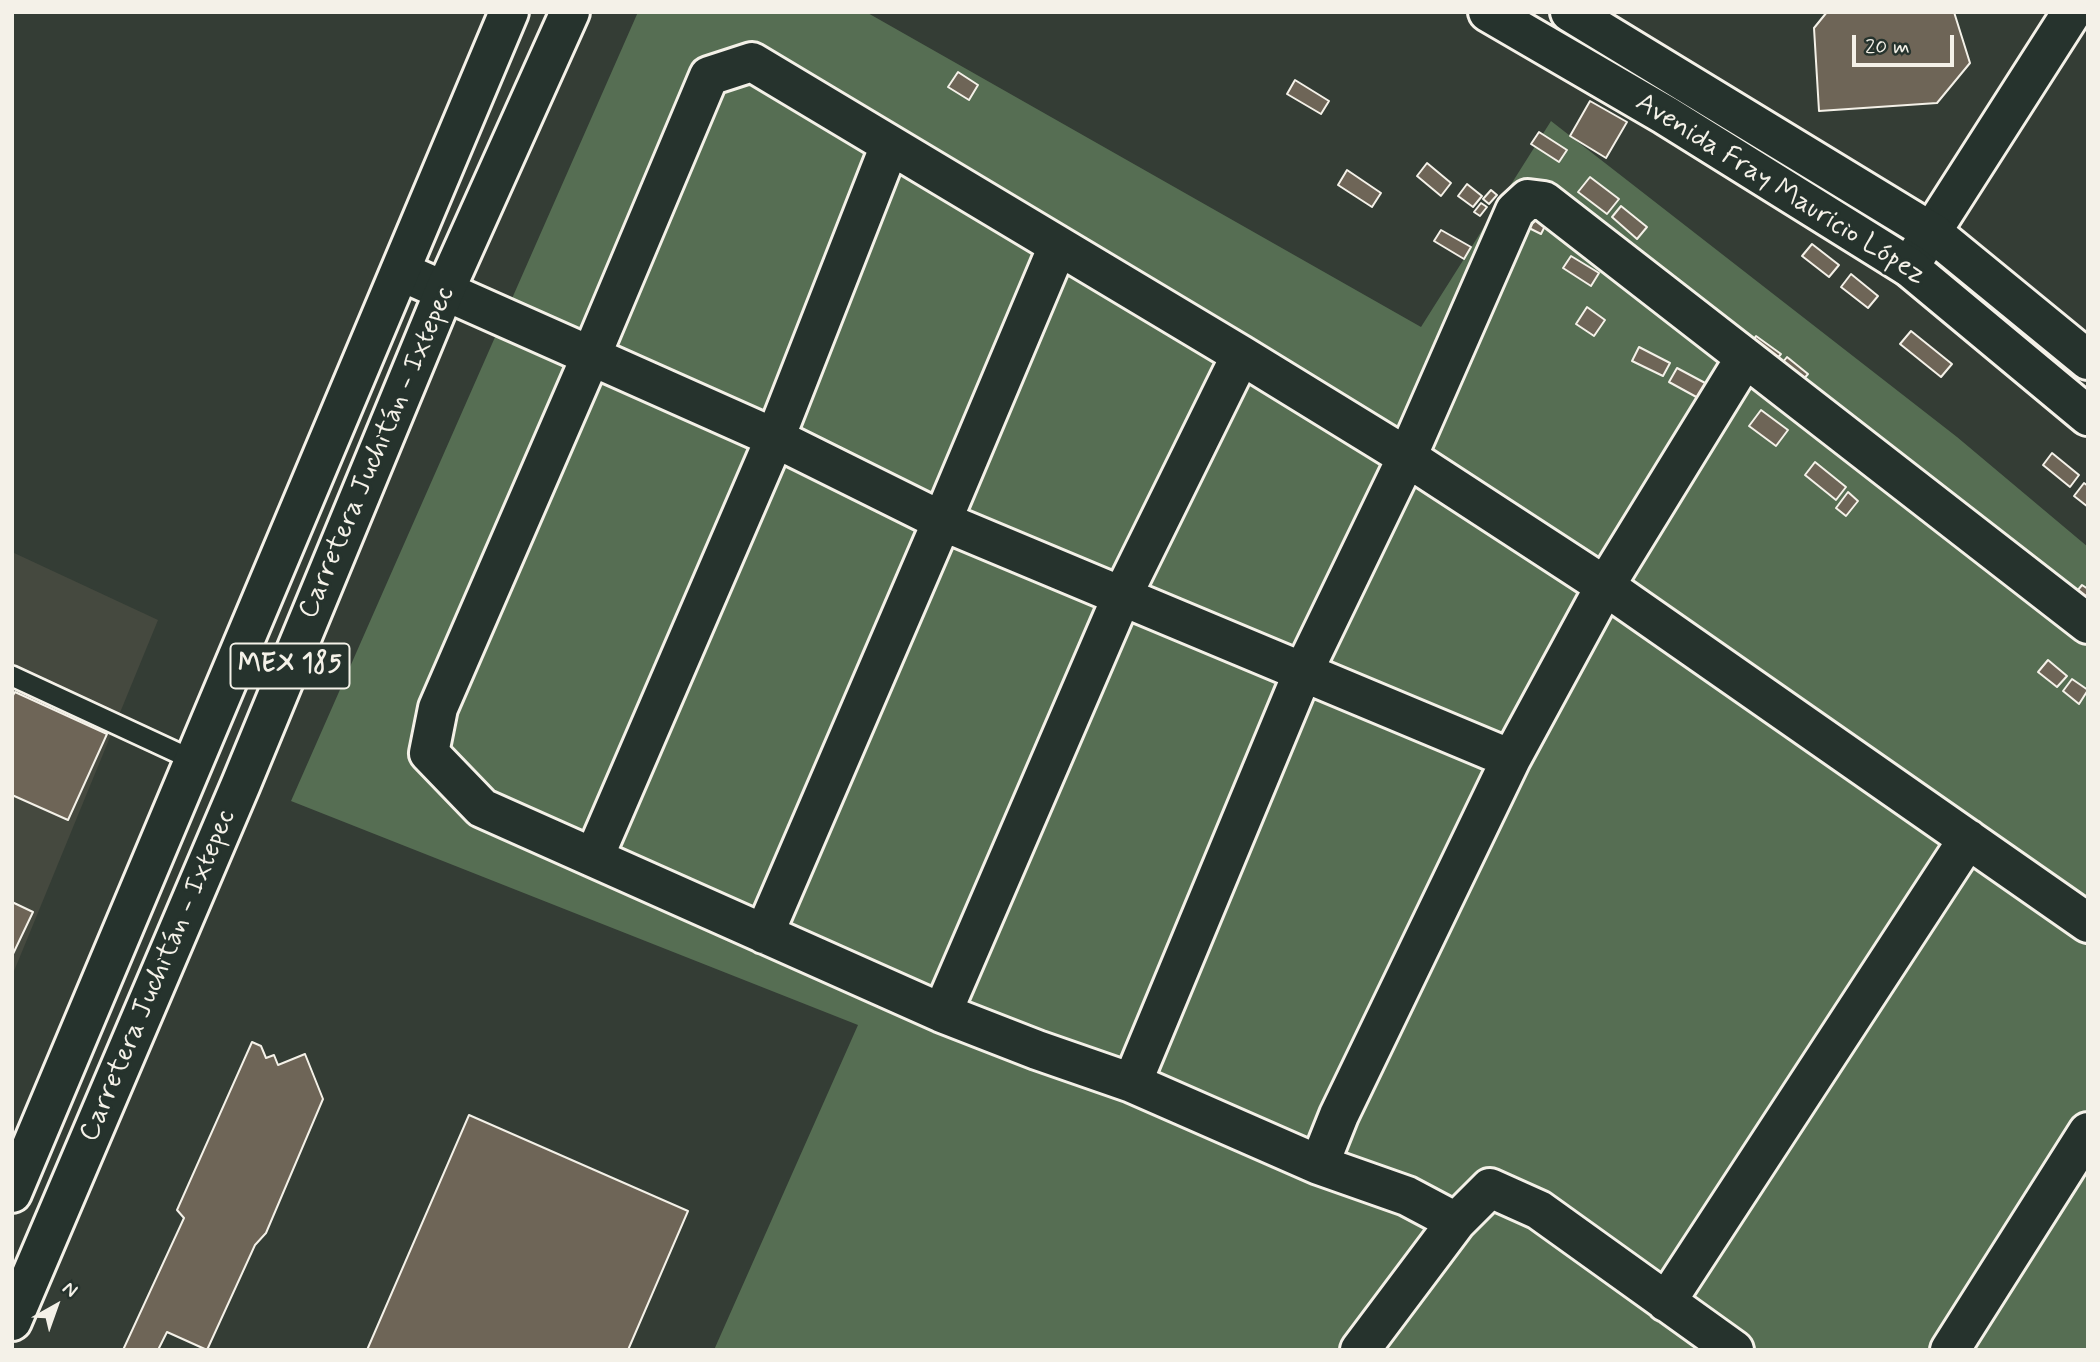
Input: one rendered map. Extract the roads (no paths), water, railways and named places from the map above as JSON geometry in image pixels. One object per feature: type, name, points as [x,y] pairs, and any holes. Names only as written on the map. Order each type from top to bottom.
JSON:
[{"type":"street","name":"Carretera Juchitán - Ixtepec","points":[[12,1194],[193,760],[402,272],[509,12]]},
{"type":"street","name":"Carretera Juchitán - Ixtepec","points":[[12,1321],[241,785],[445,290],[570,12]]},
{"type":"street","name":"Avenida Fray Mauricio López","points":[[1488,12],[1665,115],[1909,267],[2088,416]]},
{"type":"street","name":"Avenida Fray Mauricio López","points":[[1570,12],[1933,233],[2088,360]]},
{"type":"street","points":[[1909,267],[2073,12]]},
{"type":"street","points":[[1456,1222],[1407,1196],[1319,1165],[1132,1083],[942,1013],[482,808],[429,753],[438,708],[709,76],[752,62],[1241,355],[1407,457],[1605,586],[2088,923]]},
{"type":"street","points":[[594,857],[775,438],[890,145]]},
{"type":"street","points":[[1132,1083],[1303,672],[1407,457],[1515,211],[1528,199],[1544,201],[2088,624]]},
{"type":"street","points":[[764,934],[1058,246]]},
{"type":"street","points":[[402,272],[775,438],[942,521],[1511,759]]},
{"type":"street","points":[[942,1013],[1122,596],[1241,355]]},
{"type":"street","points":[[1319,1165],[1339,1115],[1511,759],[1605,586],[1745,358]]},
{"type":"street","points":[[1666,1302],[1968,839]]},
{"type":"street","points":[[1951,1350],[2088,1132]]},
{"type":"street","points":[[1360,1350],[1456,1222],[1490,1188],[1539,1210],[1734,1350]]},
{"type":"lane","points":[[12,676],[193,760]]}]
